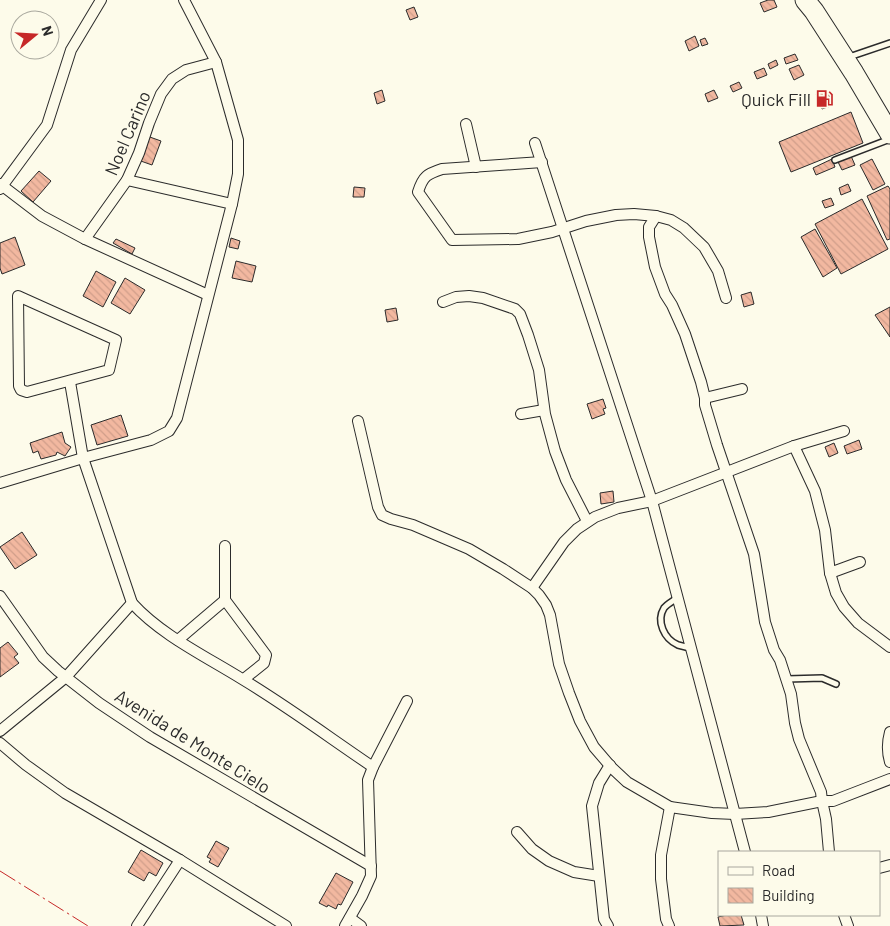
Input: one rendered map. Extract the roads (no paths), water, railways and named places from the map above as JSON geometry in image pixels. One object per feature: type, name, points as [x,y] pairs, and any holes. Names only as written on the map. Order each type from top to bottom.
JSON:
[{"type":"highway","points":[[805,0],[814,11],[890,134]]},
{"type":"street","points":[[101,0],[71,50],[46,125],[1,187],[42,216],[85,239],[208,295]]},
{"type":"street","points":[[0,483],[151,440],[168,431],[177,418],[238,174],[238,140],[216,62],[184,0]]},
{"type":"street","name":"Noel Carino","points":[[85,239],[127,180],[161,94],[172,79],[186,70],[216,62]]},
{"type":"street","points":[[466,124],[476,167]]},
{"type":"street","points":[[536,142],[652,501],[745,851]]},
{"type":"street","points":[[542,162],[442,170],[432,173],[422,180],[418,192],[452,240],[518,239],[616,215],[634,214],[656,216],[671,220],[684,228],[704,247],[718,271],[726,298]]},
{"type":"street","points":[[127,180],[232,204]]},
{"type":"street","points":[[656,216],[649,227],[649,237],[656,267],[665,294],[685,334],[705,398],[705,404],[754,554],[765,622],[791,694],[800,739],[821,792],[826,818],[829,851]]},
{"type":"street","points":[[18,296],[116,340],[109,370],[70,382],[27,392],[21,390],[19,386],[18,296]]},
{"type":"street","points":[[443,302],[462,297],[483,298],[515,309],[520,314],[539,370],[544,410],[550,436],[566,480],[587,521]]},
{"type":"street","points":[[70,382],[83,458],[132,603],[140,612],[178,640],[244,679],[373,767]]},
{"type":"street","points":[[705,398],[742,389]]},
{"type":"street","points":[[521,414],[544,410]]},
{"type":"street","points":[[358,421],[378,508],[382,515],[413,525],[468,550],[504,569],[539,595],[550,615],[559,664],[580,722],[594,747],[627,782],[670,807],[712,814],[735,814],[768,812],[833,800],[890,778]]},
{"type":"street","points":[[532,588],[564,542],[587,521],[618,508],[652,501],[794,446],[844,431]]},
{"type":"street","points":[[794,446],[815,491],[825,530],[830,573],[836,593],[844,607],[858,623],[890,648]]},
{"type":"street","points":[[225,546],[224,600],[266,655],[264,663],[244,679]]},
{"type":"street","points":[[830,573],[860,562]]},
{"type":"street","name":"Avenida de Monte Cielo","points":[[0,596],[43,657],[99,703],[150,737],[371,866]]},
{"type":"street","points":[[178,640],[224,600]]},
{"type":"street","points":[[0,731],[66,677],[132,603]]},
{"type":"street","points":[[361,926],[348,922],[371,876],[368,780],[407,701]]},
{"type":"street","points":[[890,732],[888,742],[890,762]]},
{"type":"street","points":[[0,743],[26,765],[65,793],[180,860],[286,926]]},
{"type":"street","points":[[608,926],[604,918],[592,806],[599,783],[610,765]]},
{"type":"street","points":[[669,926],[666,919],[661,878],[661,855],[670,807]]},
{"type":"street","points":[[517,832],[532,849],[549,861],[574,872],[599,876]]},
{"type":"street","points":[[137,926],[180,860]]},
{"type":"lane","points":[[844,59],[890,43]]},
{"type":"lane","points":[[835,160],[890,139]]},
{"type":"lane","points":[[678,598],[665,606],[660,617],[661,626],[664,633],[676,644],[691,648]]},
{"type":"lane","points":[[786,679],[822,678],[836,684]]},
{"type":"place","name":"Quick Fill","points":[[825,99]]}]
